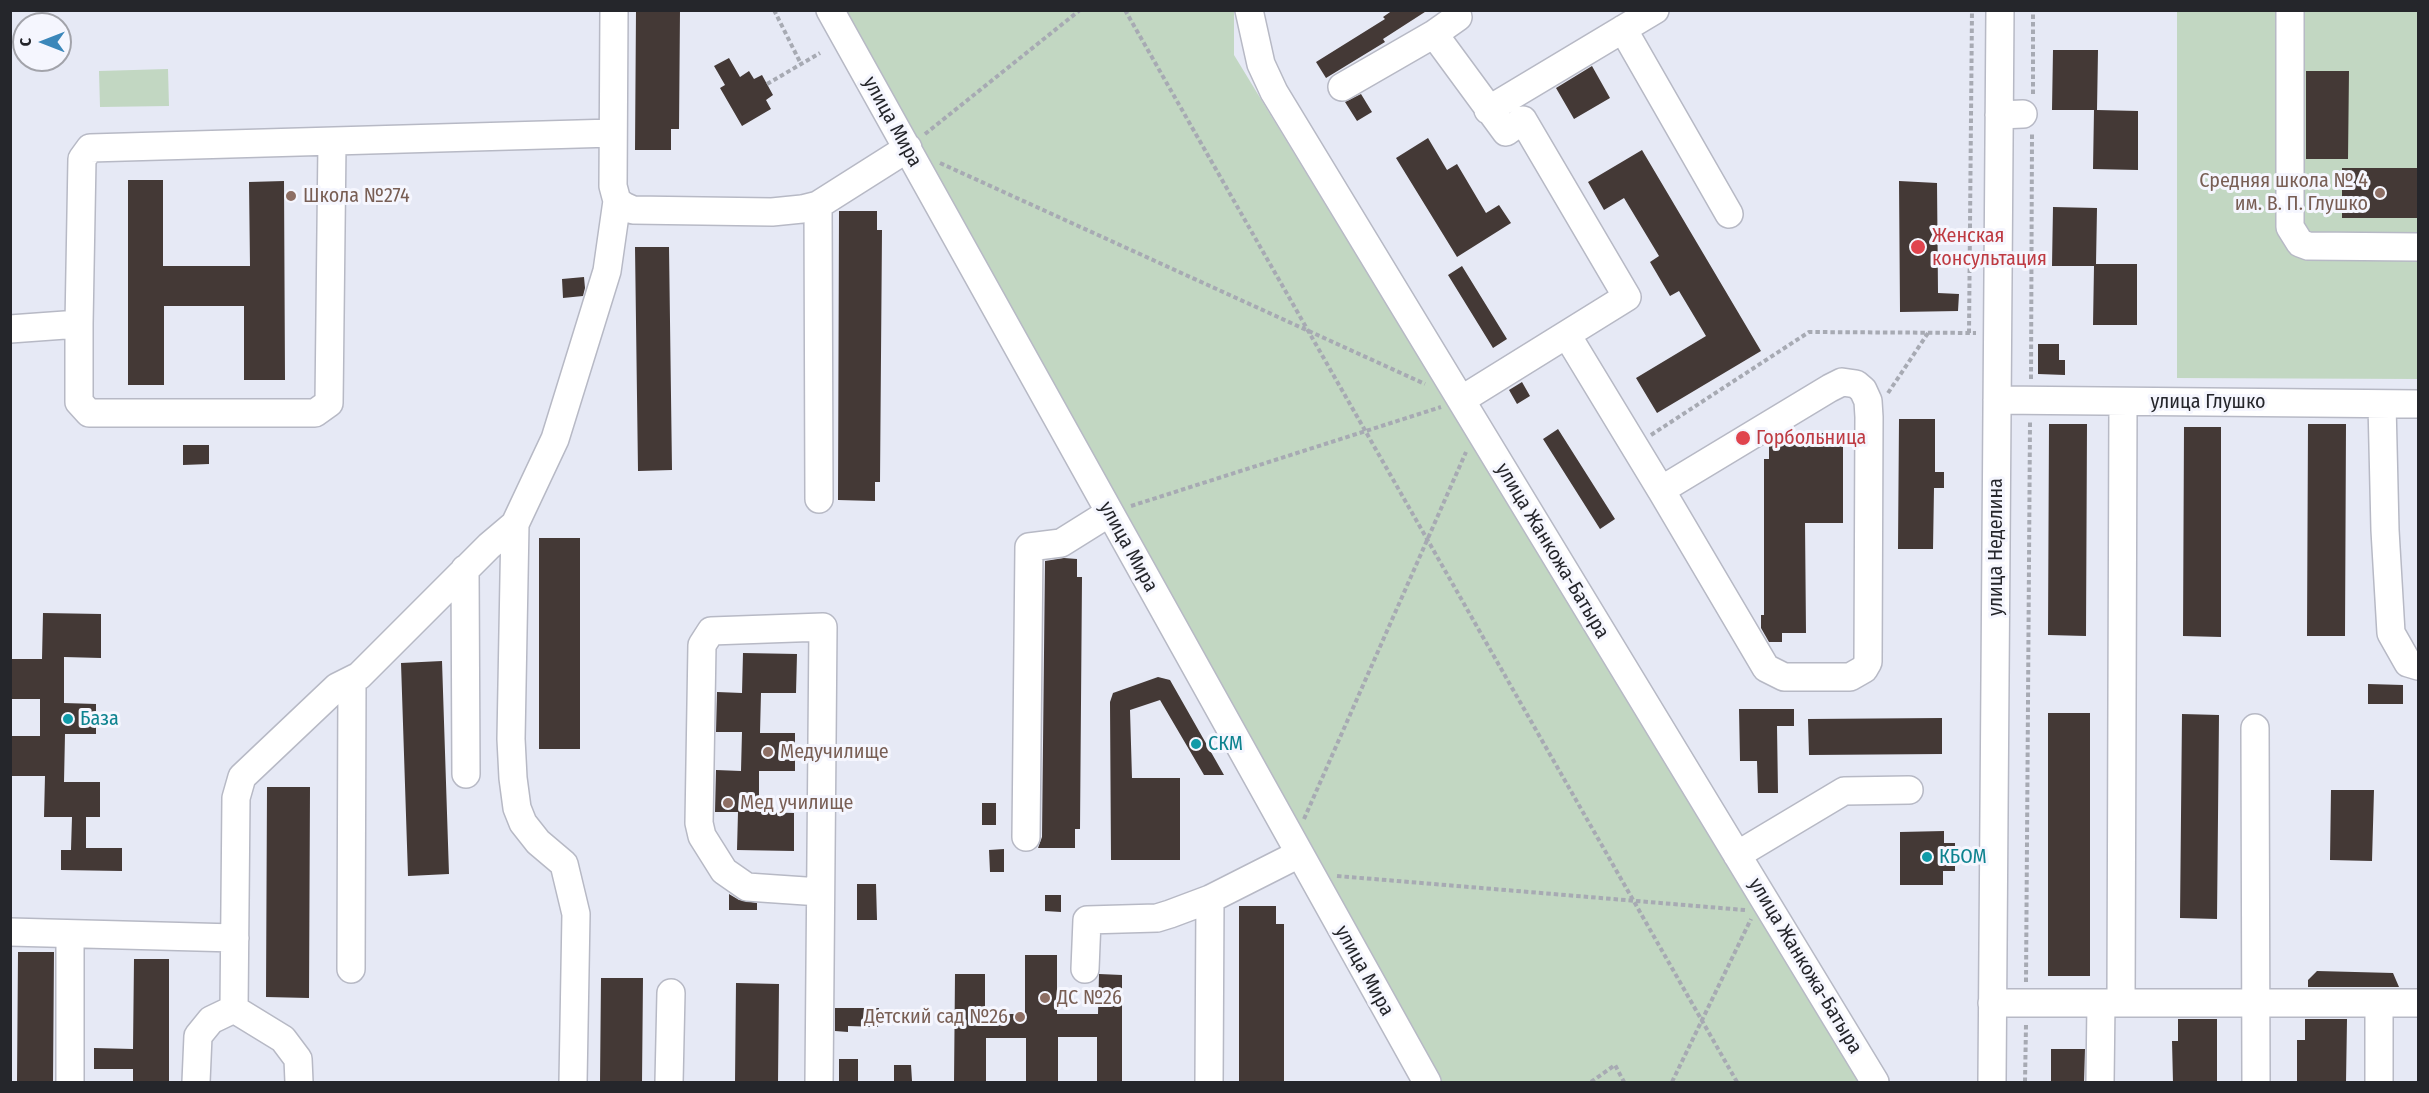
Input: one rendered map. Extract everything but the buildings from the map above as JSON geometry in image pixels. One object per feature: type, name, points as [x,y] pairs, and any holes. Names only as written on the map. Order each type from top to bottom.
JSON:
[{"type":"street","points":[[234,1009],[236,798],[242,777],[337,687],[359,676],[465,569],[515,524],[555,439],[607,271],[617,201],[613,186],[614,10]]},
{"type":"street","name":"улица Мира","points":[[830,10],[1427,1083]]},
{"type":"street","name":"улица Жанкожа-Батыра","points":[[1250,10],[1254,42],[1274,92],[1447,404],[1737,855],[1875,1083]]},
{"type":"street","points":[[1488,110],[1655,10]]},
{"type":"street","name":"улица Неделина","points":[[1992,1083],[1997,333],[2022,113],[2000,10]]},
{"type":"street","points":[[2290,10],[2290,227],[2300,243],[2308,246],[2418,247]]},
{"type":"street","points":[[1342,87],[1434,34],[1458,17]]},
{"type":"street","points":[[1623,29],[1730,214]]},
{"type":"street","points":[[1434,34],[1506,132],[1523,120],[1627,297],[1567,335],[1447,404]]},
{"type":"street","points":[[332,143],[329,403],[315,413],[89,413],[79,402],[79,324],[82,159],[90,148],[332,143],[613,133]]},
{"type":"street","points":[[617,201],[633,210],[787,211],[818,205],[908,148]]},
{"type":"street","points":[[818,205],[819,499]]},
{"type":"street","points":[[10,329],[79,324]]},
{"type":"street","points":[[1567,335],[1766,668],[1784,677],[1850,677],[1864,669],[1868,662],[1869,417],[1868,401],[1863,390],[1856,384],[1842,382],[1830,387],[1661,490]]},
{"type":"street","name":"улица Глушко","points":[[1997,400],[2418,404]]},
{"type":"street","points":[[2100,1083],[2111,1003],[2123,402]]},
{"type":"street","points":[[2382,404],[2385,530],[2391,633],[2408,663],[2418,666]]},
{"type":"street","points":[[1026,837],[1029,547],[1061,543],[1110,513]]},
{"type":"street","points":[[515,524],[511,739],[513,778],[517,808],[523,823],[538,842],[564,864],[576,914],[573,1083]]},
{"type":"street","points":[[465,569],[466,774]]},
{"type":"street","points":[[819,1083],[823,627],[711,631],[702,645],[699,823],[702,836],[724,871],[747,887],[820,892]]},
{"type":"street","points":[[351,969],[352,680]]},
{"type":"street","points":[[2255,728],[2256,1083]]},
{"type":"street","points":[[1737,855],[1844,791],[1909,790]]},
{"type":"street","points":[[1085,969],[1087,920],[1157,918],[1210,899],[1300,857]]},
{"type":"street","points":[[1209,1083],[1210,899]]},
{"type":"street","points":[[10,932],[235,938]]},
{"type":"street","points":[[70,934],[70,1083]]},
{"type":"street","points":[[669,1083],[671,993]]},
{"type":"street","points":[[1992,1003],[2418,1003]]},
{"type":"street","points":[[2379,1003],[2379,1083]]},
{"type":"street","points":[[196,1083],[198,1036],[211,1020],[234,1009]]},
{"type":"street","points":[[234,1009],[283,1039],[298,1059],[299,1083]]},
{"type":"path","points":[[774,10],[801,64]]},
{"type":"path","points":[[1080,10],[908,148],[1432,387]]},
{"type":"path","points":[[1125,10],[1737,1083]]},
{"type":"path","points":[[1969,333],[1972,10]]},
{"type":"path","points":[[2025,1083],[2031,333],[2022,113],[2033,10]]},
{"type":"path","points":[[767,84],[820,53]]},
{"type":"path","points":[[1635,446],[1809,332],[2031,333]]},
{"type":"path","points":[[1869,417],[1880,406],[1928,333]]},
{"type":"path","points":[[1110,513],[1447,404]]},
{"type":"path","points":[[1468,450],[1428,540],[1300,857],[1634,901],[1755,911],[1672,1083]]},
{"type":"path","points":[[1591,1083],[1614,1065],[1624,1083]]},
{"type":"green space","points":[[842,11],[1234,11],[1234,55],[1861,1082],[1441,1082]]},
{"type":"green space","points":[[2177,11],[2418,11],[2418,379],[2177,378]]},
{"type":"green space","points":[[168,69],[169,106],[100,107],[99,71]]},
{"type":"place","name":"Средняя школа № 4 им. В. П. Глушко","points":[[2380,193]]},
{"type":"place","name":"Школа №274","points":[[291,196]]},
{"type":"place","name":"Женская консультация","points":[[1918,247]]},
{"type":"place","name":"Горбольница","points":[[1743,438]]},
{"type":"place","name":"База","points":[[68,719]]},
{"type":"place","name":"СКМ","points":[[1196,744]]},
{"type":"place","name":"Медучилище","points":[[768,752]]},
{"type":"place","name":"Мед училище","points":[[728,803]]},
{"type":"place","name":"КБОМ","points":[[1927,857]]},
{"type":"place","name":"ДС №26","points":[[1045,998]]},
{"type":"place","name":"Детский сад №26","points":[[1020,1017]]}]
